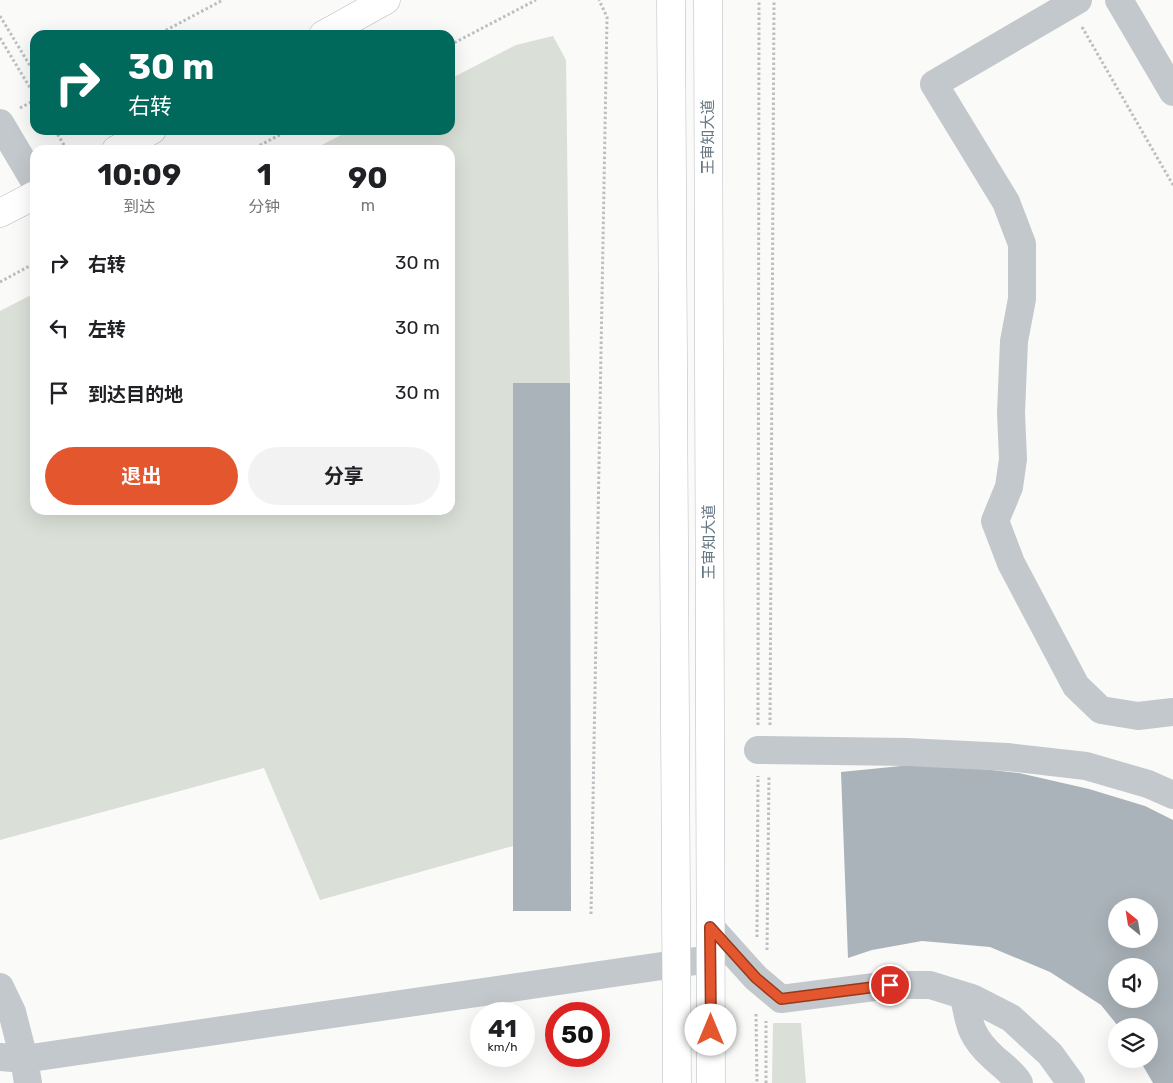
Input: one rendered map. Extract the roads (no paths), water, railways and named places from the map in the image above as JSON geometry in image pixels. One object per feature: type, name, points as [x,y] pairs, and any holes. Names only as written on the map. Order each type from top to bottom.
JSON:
[{"type":"main road","points":[[332,30],[386,0]]},
{"type":"main road","points":[[671,0],[676,1083]]},
{"type":"main road","name":"王审知大道","points":[[708,0],[711,1083]]},
{"type":"main road","points":[[125,145],[143,135]]},
{"type":"main road","points":[[0,213],[30,197]]},
{"type":"street","points":[[1119,0],[1173,92]]},
{"type":"street","points":[[1074,3],[934,84],[1006,202],[1022,244],[1022,299],[1014,341],[1011,413],[1013,459],[1009,488],[995,521],[1011,563],[1076,686],[1101,710],[1138,716],[1173,712]]},
{"type":"street","points":[[0,123],[30,174]]},
{"type":"street","points":[[764,750],[907,752],[1007,757],[1086,766],[1148,784],[1173,795]]},
{"type":"street","points":[[710,927],[761,982],[781,999],[890,985],[930,985],[972,998],[1010,1018],[1050,1054],[1071,1083]]},
{"type":"street","points":[[0,987],[12,1012],[17,1066],[710,959]]},
{"type":"street","points":[[964,996],[968,1020],[974,1036],[1019,1083]]}]
